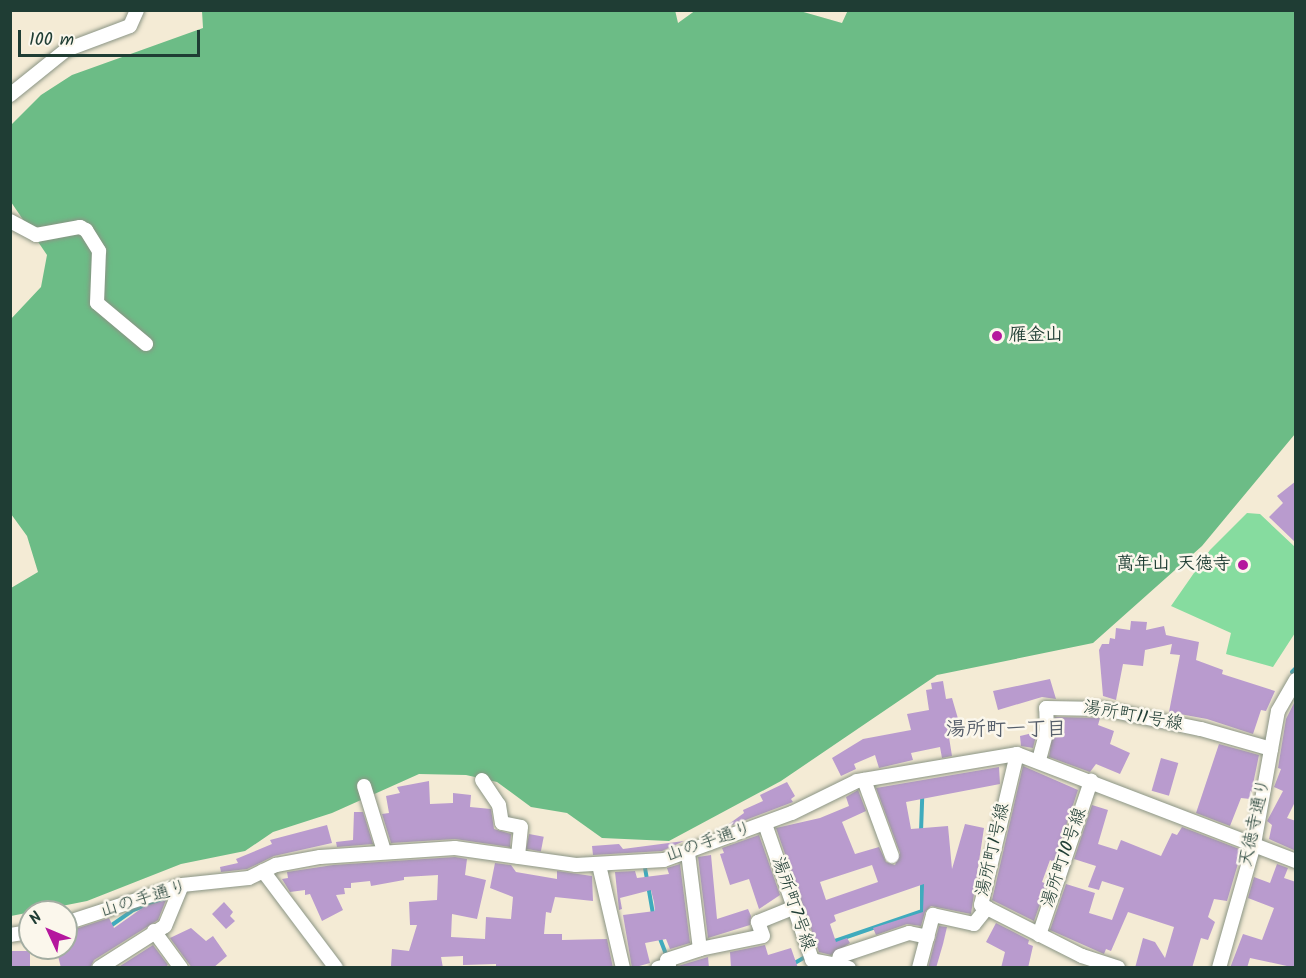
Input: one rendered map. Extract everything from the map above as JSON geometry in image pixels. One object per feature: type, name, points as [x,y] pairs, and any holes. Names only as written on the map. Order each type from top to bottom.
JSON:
[{"type":"street","points":[[10,95],[66,50],[130,26],[137,10]]},
{"type":"street","points":[[10,221],[36,235],[80,227],[86,230],[99,251],[97,303],[146,344]]},
{"type":"street","name":"天徳寺通り","points":[[1219,968],[1254,844],[1278,711],[1294,686]]},
{"type":"street","name":"湯所町11号線","points":[[1039,760],[1047,731],[1046,708],[1104,709],[1201,729],[1271,749]]},
{"type":"street","name":"山の手通り","points":[[78,919],[182,885],[249,878],[292,860],[384,851],[455,848],[599,865],[664,860],[765,824],[864,780],[1017,754],[1039,760],[1296,861]]},
{"type":"street","name":"湯所町1号線","points":[[1017,754],[984,883],[981,905],[1082,956],[1118,968]]},
{"type":"street","points":[[482,780],[497,800],[502,823],[521,827],[518,857]]},
{"type":"street","points":[[864,780],[892,856]]},
{"type":"street","name":"湯所町10号線","points":[[1039,935],[1091,781]]},
{"type":"street","points":[[364,786],[384,851]]},
{"type":"street","name":"湯所町7号線","points":[[765,824],[812,960],[843,966]]},
{"type":"street","points":[[688,853],[700,949]]},
{"type":"street","points":[[599,865],[624,968]]},
{"type":"street","points":[[263,871],[336,968]]},
{"type":"street","points":[[99,968],[171,918],[182,885]]},
{"type":"street","points":[[658,968],[669,965],[667,960],[700,949],[763,936],[758,922],[793,908]]},
{"type":"street","points":[[919,968],[933,915],[974,924],[987,908]]},
{"type":"street","points":[[154,931],[181,968]]},
{"type":"street","points":[[843,966],[840,956],[909,933],[928,937]]},
{"type":"green space","points":[[675,10],[678,23],[696,10],[800,11],[842,23],[848,10],[1295,11],[1295,434],[1202,546],[1093,643],[937,675],[781,781],[669,841],[602,838],[567,813],[531,807],[497,782],[466,775],[419,774],[332,813],[273,832],[245,851],[181,864],[87,901],[78,903],[78,900],[18,900],[18,915],[11,916],[11,588],[38,572],[27,536],[11,514],[10,320],[41,287],[47,255],[11,202],[11,125],[41,95],[72,75],[203,28],[202,11]]},
{"type":"green space","name":"萬年山 天徳寺","points":[[1247,513],[1260,514],[1295,547],[1295,633],[1273,667],[1226,654],[1231,633],[1171,606],[1210,550]]},
{"type":"building","points":[[1296,481],[1296,543],[1269,517],[1283,503],[1277,496]]},
{"type":"building","points":[[1131,621],[1147,622],[1146,630],[1164,626],[1166,635],[1199,642],[1196,660],[1223,670],[1222,674],[1275,691],[1266,711],[1261,710],[1253,734],[1207,719],[1169,712],[1180,655],[1170,654],[1172,644],[1145,650],[1143,666],[1123,664],[1116,700],[1103,696],[1099,650],[1102,644],[1109,644],[1110,638],[1115,639],[1116,628],[1130,630]]},
{"type":"building","points":[[1050,679],[1056,699],[1042,697],[998,710],[993,691]]},
{"type":"building","points":[[943,681],[946,699],[952,698],[961,729],[948,731],[952,756],[942,758],[940,747],[911,753],[913,760],[879,768],[875,755],[854,764],[856,769],[841,776],[832,758],[863,739],[911,730],[907,714],[929,710],[926,690],[932,689],[931,683]]},
{"type":"building","points":[[1296,699],[1296,800],[1287,818],[1296,821],[1296,851],[1269,839],[1272,825],[1267,821],[1283,791],[1274,787],[1281,769],[1278,768],[1286,719]]},
{"type":"building","points":[[1055,717],[1100,718],[1098,725],[1114,731],[1110,744],[1130,753],[1120,774],[1096,764],[1090,772],[1049,757]]},
{"type":"building","points":[[1037,732],[1033,748],[1021,746],[1020,736]]},
{"type":"building","points":[[1219,744],[1259,755],[1250,799],[1241,798],[1230,826],[1196,813]]},
{"type":"building","points":[[1161,758],[1178,763],[1169,796],[1152,791]]},
{"type":"building","points":[[1023,766],[1078,790],[1054,862],[1050,860],[1042,882],[1047,884],[1034,921],[992,900]]},
{"type":"building","points":[[999,767],[1000,784],[906,802],[911,829],[948,826],[952,869],[965,824],[984,828],[971,914],[931,906],[925,912],[921,926],[907,924],[876,935],[873,928],[923,912],[924,884],[834,915],[836,921],[830,924],[836,942],[847,938],[850,943],[831,955],[819,952],[776,828],[820,818],[849,806],[846,797],[858,790],[866,811],[842,822],[855,854],[879,847],[886,862],[895,865],[900,853],[876,788]],"holes":[[[872,865],[878,882],[826,900],[820,882]]]},
{"type":"building","points":[[429,781],[430,804],[453,803],[453,793],[471,795],[470,807],[491,809],[494,829],[511,834],[510,847],[455,839],[391,843],[382,814],[389,813],[386,796],[400,793],[397,787]]},
{"type":"building","points":[[787,782],[795,796],[791,799],[793,802],[722,829],[744,813],[743,810],[763,801],[760,795]]},
{"type":"building","points":[[1092,805],[1108,810],[1098,844],[1117,850],[1121,840],[1161,856],[1172,833],[1177,835],[1182,827],[1242,850],[1227,901],[1214,899],[1208,917],[1215,922],[1208,940],[1201,938],[1192,968],[1135,968],[1143,938],[1155,942],[1165,958],[1174,927],[1128,912],[1111,951],[1106,949],[1104,954],[1050,930],[1066,884],[1095,893],[1089,913],[1112,920],[1124,888],[1102,881],[1099,890],[1088,887],[1096,866],[1074,859]]},
{"type":"building","points":[[354,812],[363,812],[373,844],[337,847],[336,842],[353,840]]},
{"type":"building","points":[[327,825],[332,843],[274,856],[247,869],[221,872],[220,867],[238,863],[236,859],[272,844],[270,840]]},
{"type":"building","points":[[529,834],[544,837],[541,852],[526,849]]},
{"type":"building","points":[[759,835],[780,895],[759,909],[749,879],[730,885],[720,854],[724,853],[722,848]]},
{"type":"building","points":[[684,841],[662,851],[593,855],[592,846],[619,844],[623,849]]},
{"type":"building","points":[[711,855],[717,919],[748,909],[751,916],[750,925],[708,938],[698,857]]},
{"type":"building","points":[[455,857],[467,859],[465,875],[486,880],[477,919],[452,914],[451,937],[485,939],[486,917],[511,919],[513,897],[490,888],[495,863],[511,865],[516,872],[557,879],[557,871],[592,876],[593,901],[555,897],[551,913],[546,912],[544,934],[562,934],[562,940],[607,939],[613,968],[496,968],[496,964],[463,965],[463,956],[441,957],[443,968],[391,966],[392,949],[409,951],[417,925],[410,925],[409,902],[437,900],[438,875],[404,877],[404,880],[371,886],[370,881],[351,883],[351,888],[344,888],[345,894],[336,895],[343,910],[322,921],[310,894],[305,895],[305,890],[290,892],[282,879],[288,878],[287,872],[333,865]]},
{"type":"building","points":[[680,864],[690,943],[670,949],[666,939],[645,943],[650,963],[632,968],[623,915],[655,911],[654,902],[651,890],[620,898],[622,909],[619,910],[615,872],[635,871],[637,878],[669,874],[667,868]]},
{"type":"building","points":[[1277,864],[1288,868],[1284,878],[1296,882],[1296,968],[1250,958],[1247,968],[1230,968],[1243,934],[1262,940],[1274,908],[1248,898],[1254,877],[1270,883]]},
{"type":"building","points":[[166,900],[158,920],[94,960],[90,968],[61,968],[59,960],[78,960],[78,928],[109,918],[114,928],[145,906]]},
{"type":"building","points":[[224,902],[233,912],[230,916],[235,921],[226,929],[212,914]]},
{"type":"building","points":[[996,923],[1029,940],[1028,944],[1033,946],[1028,968],[1001,968],[1005,952],[986,942]]},
{"type":"building","points":[[939,926],[947,927],[943,944],[936,968],[928,968]]},
{"type":"building","points":[[191,928],[206,941],[213,936],[227,956],[213,968],[192,968],[170,938]]},
{"type":"building","points":[[153,945],[168,965],[164,968],[117,968]]},
{"type":"building","points":[[765,945],[768,955],[791,948],[798,968],[731,968],[730,952]]},
{"type":"building","points":[[10,951],[18,951],[18,960],[30,960],[30,968],[10,968]]},
{"type":"building","points":[[708,957],[709,968],[678,968],[678,966]]},
{"type":"waterway","points":[[1292,672],[1296,668]]},
{"type":"waterway","points":[[921,832],[922,795]]},
{"type":"waterway","points":[[645,868],[653,914]]},
{"type":"waterway","points":[[832,942],[922,911],[922,881]]},
{"type":"waterway","points":[[109,927],[133,910],[168,897]]},
{"type":"waterway","points":[[659,936],[667,957]]},
{"type":"waterway","points":[[793,964],[807,956]]},
{"type":"place","name":"雁金山","points":[[997,336]]},
{"type":"place","name":"萬年山 天徳寺","points":[[1243,565]]},
{"type":"district","name":"湯所町一丁目","points":[[1006,730]]}]
